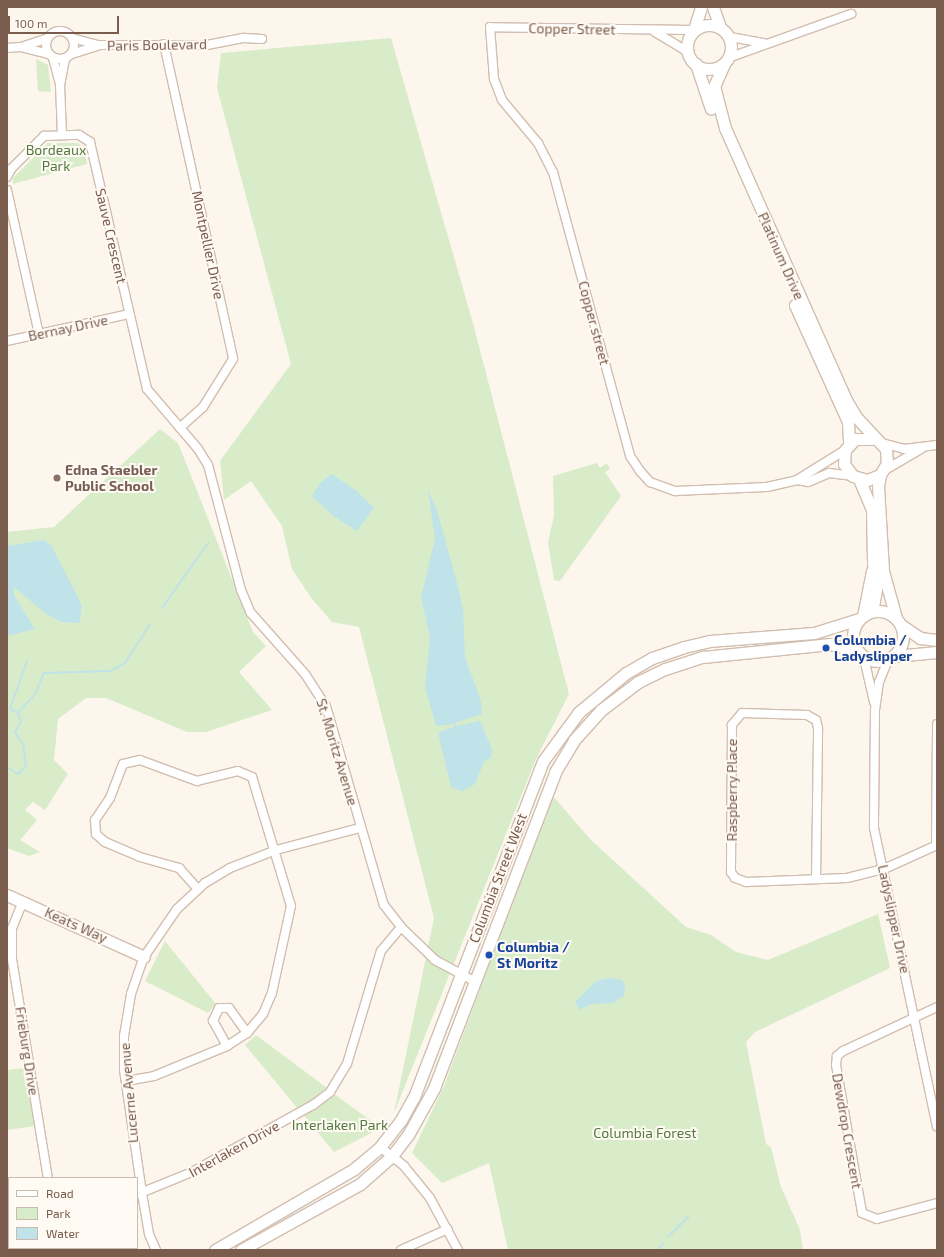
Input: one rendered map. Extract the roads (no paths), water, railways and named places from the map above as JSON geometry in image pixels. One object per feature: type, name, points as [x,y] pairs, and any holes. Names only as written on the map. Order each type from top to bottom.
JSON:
[{"type":"main road","points":[[701,7],[694,30],[687,45],[688,52],[696,64],[710,69],[726,61],[731,52],[730,37],[720,27],[713,7]]},
{"type":"main road","points":[[694,30],[706,25],[720,27]]},
{"type":"main road","name":"Platinum Drive","points":[[726,61],[714,86],[725,128],[834,374],[857,418],[879,441]]},
{"type":"main road","name":"Platinum Drive","points":[[696,64],[715,124],[848,422],[847,446]]},
{"type":"main road","points":[[892,658],[904,642],[883,571],[878,486],[888,456],[879,441],[862,436],[847,446],[844,464],[856,478],[872,509],[873,563],[877,593],[853,636],[861,655],[872,661],[937,652]]},
{"type":"main road","points":[[856,478],[874,479],[882,473]]},
{"type":"main road","points":[[865,616],[889,613],[920,638],[937,640]]},
{"type":"main road","name":"Columbia Street West","points":[[215,1250],[354,1169],[380,1147],[401,1120],[414,1097],[543,761],[579,712],[603,689],[652,658],[684,647],[709,641],[814,633],[865,616]]},
{"type":"main road","name":"Columbia Street West","points":[[241,1250],[336,1200],[360,1184],[392,1156],[408,1135],[434,1088],[555,772],[574,740],[601,710],[638,682],[665,669],[703,657],[830,644],[861,655]]},
{"type":"main road","name":"Keats Way","points":[[7,895],[144,956]]},
{"type":"street","points":[[726,61],[767,43],[851,14]]},
{"type":"street","name":"Copper Street","points":[[490,27],[694,30]]},
{"type":"street","name":"Copper street","points":[[490,27],[494,79],[502,100],[538,143],[553,172],[630,456],[640,471],[650,482],[675,491],[768,488],[796,480]]},
{"type":"street","points":[[653,30],[688,52]]},
{"type":"street","points":[[7,48],[21,47],[48,38],[61,31],[72,38],[74,46],[68,56],[60,85]]},
{"type":"street","points":[[730,37],[767,43]]},
{"type":"street","points":[[48,38],[51,56],[60,85],[62,134]]},
{"type":"street","name":"Paris Boulevard","points":[[72,38],[99,45],[164,44],[207,46],[244,38],[262,40]]},
{"type":"street","name":"Montpellier Drive","points":[[164,44],[233,359],[230,368],[203,407],[180,428]]},
{"type":"street","name":"Paris Boulevard","points":[[68,56],[99,45]]},
{"type":"street","points":[[21,47],[51,56],[68,56]]},
{"type":"street","name":"Sauve Crescent","points":[[7,176],[11,169],[42,138],[62,134],[82,136],[91,145],[129,314]]},
{"type":"street","points":[[7,190],[39,334]]},
{"type":"street","name":"St. Moritz Avenue","points":[[129,314],[147,389],[180,428],[208,465],[241,590],[251,613],[305,674],[326,706],[359,828],[379,893],[401,927],[435,960],[460,976],[474,981]]},
{"type":"street","name":"Bernay Drive","points":[[7,341],[129,314]]},
{"type":"street","points":[[879,441],[904,449],[937,445]]},
{"type":"street","points":[[796,480],[847,446]]},
{"type":"street","points":[[882,473],[922,448]]},
{"type":"street","points":[[796,480],[808,482],[828,473],[856,478]]},
{"type":"street","name":"Ladyslipper Drive","points":[[861,655],[875,709]]},
{"type":"street","name":"Ladyslipper Drive","points":[[892,658],[879,682],[875,709],[874,828],[884,868],[914,1018],[934,1100],[937,1126]]},
{"type":"street","name":"Raspberry Place","points":[[816,879],[818,728],[816,720],[807,715],[742,713],[732,725],[731,872],[746,882],[847,878],[884,868],[936,846]]},
{"type":"street","points":[[936,846],[937,724]]},
{"type":"street","points":[[126,1081],[144,1080],[227,1046],[247,1033],[270,1000],[289,920],[290,898],[252,777],[246,772],[238,771],[197,781],[140,760],[123,764],[110,798],[95,820],[96,834],[105,842],[140,857],[179,868],[198,889]]},
{"type":"street","name":"Lucerne Avenue","points":[[137,1177],[126,1081],[124,1036],[131,994],[144,956],[177,909],[198,889],[230,868],[276,850],[359,828]]},
{"type":"street","name":"Frieburg Drive","points":[[23,902],[12,928],[12,959],[48,1177]]},
{"type":"street","name":"Interlaken Drive","points":[[139,1194],[192,1172],[313,1105],[330,1092],[347,1064],[381,951],[401,927]]},
{"type":"street","points":[[914,1018],[937,1006]]},
{"type":"street","points":[[227,1046],[213,1021],[219,1008],[229,1008],[247,1033]]},
{"type":"street","name":"Dewdrop Crescent","points":[[914,1018],[843,1050],[837,1056],[836,1064],[862,1213],[877,1219],[937,1203]]},
{"type":"street","points":[[380,1147],[392,1156],[422,1187],[448,1229],[458,1250]]},
{"type":"street","name":"Lucerne Avenue","points":[[139,1194],[149,1234],[156,1250]]},
{"type":"street","points":[[401,1250],[448,1229]]},
{"type":"water","points":[[332,474],[358,492],[374,508],[357,531],[332,515],[312,496],[320,483]]},
{"type":"water","points":[[428,490],[437,510],[458,587],[463,609],[465,657],[481,701],[482,714],[455,723],[456,726],[480,721],[492,749],[491,757],[484,762],[475,784],[462,791],[451,787],[439,737],[439,732],[454,727],[453,724],[436,726],[425,687],[430,638],[421,597],[435,539]]},
{"type":"water","points":[[43,540],[51,545],[82,605],[80,623],[62,622],[46,614],[14,587],[14,595],[35,629],[7,636],[7,546]]},
{"type":"water","points":[[610,978],[622,980],[625,986],[624,996],[613,1003],[591,1004],[580,1010],[575,1002],[596,981]]},
{"type":"waterway","points":[[162,608],[208,543]]},
{"type":"waterway","points":[[18,713],[35,694],[44,673],[110,671],[125,663],[150,624]]},
{"type":"waterway","points":[[7,767],[18,774],[26,765],[23,744],[15,732],[21,721],[18,713],[10,709],[27,661]]},
{"type":"waterway","points":[[669,1236],[689,1216]]},
{"type":"waterway","points":[[658,1250],[663,1243]]},
{"type":"place","name":"Edna Staebler Public School","points":[[57,478]]},
{"type":"place","name":"Columbia / Ladyslipper","points":[[826,648]]},
{"type":"place","name":"Columbia / St Moritz","points":[[489,955]]},
{"type":"park label","name":"Bordeaux Park","points":[[56,158]]},
{"type":"park label","name":"Interlaken Park","points":[[340,1125]]},
{"type":"park label","name":"Columbia Forest","points":[[645,1133]]}]
